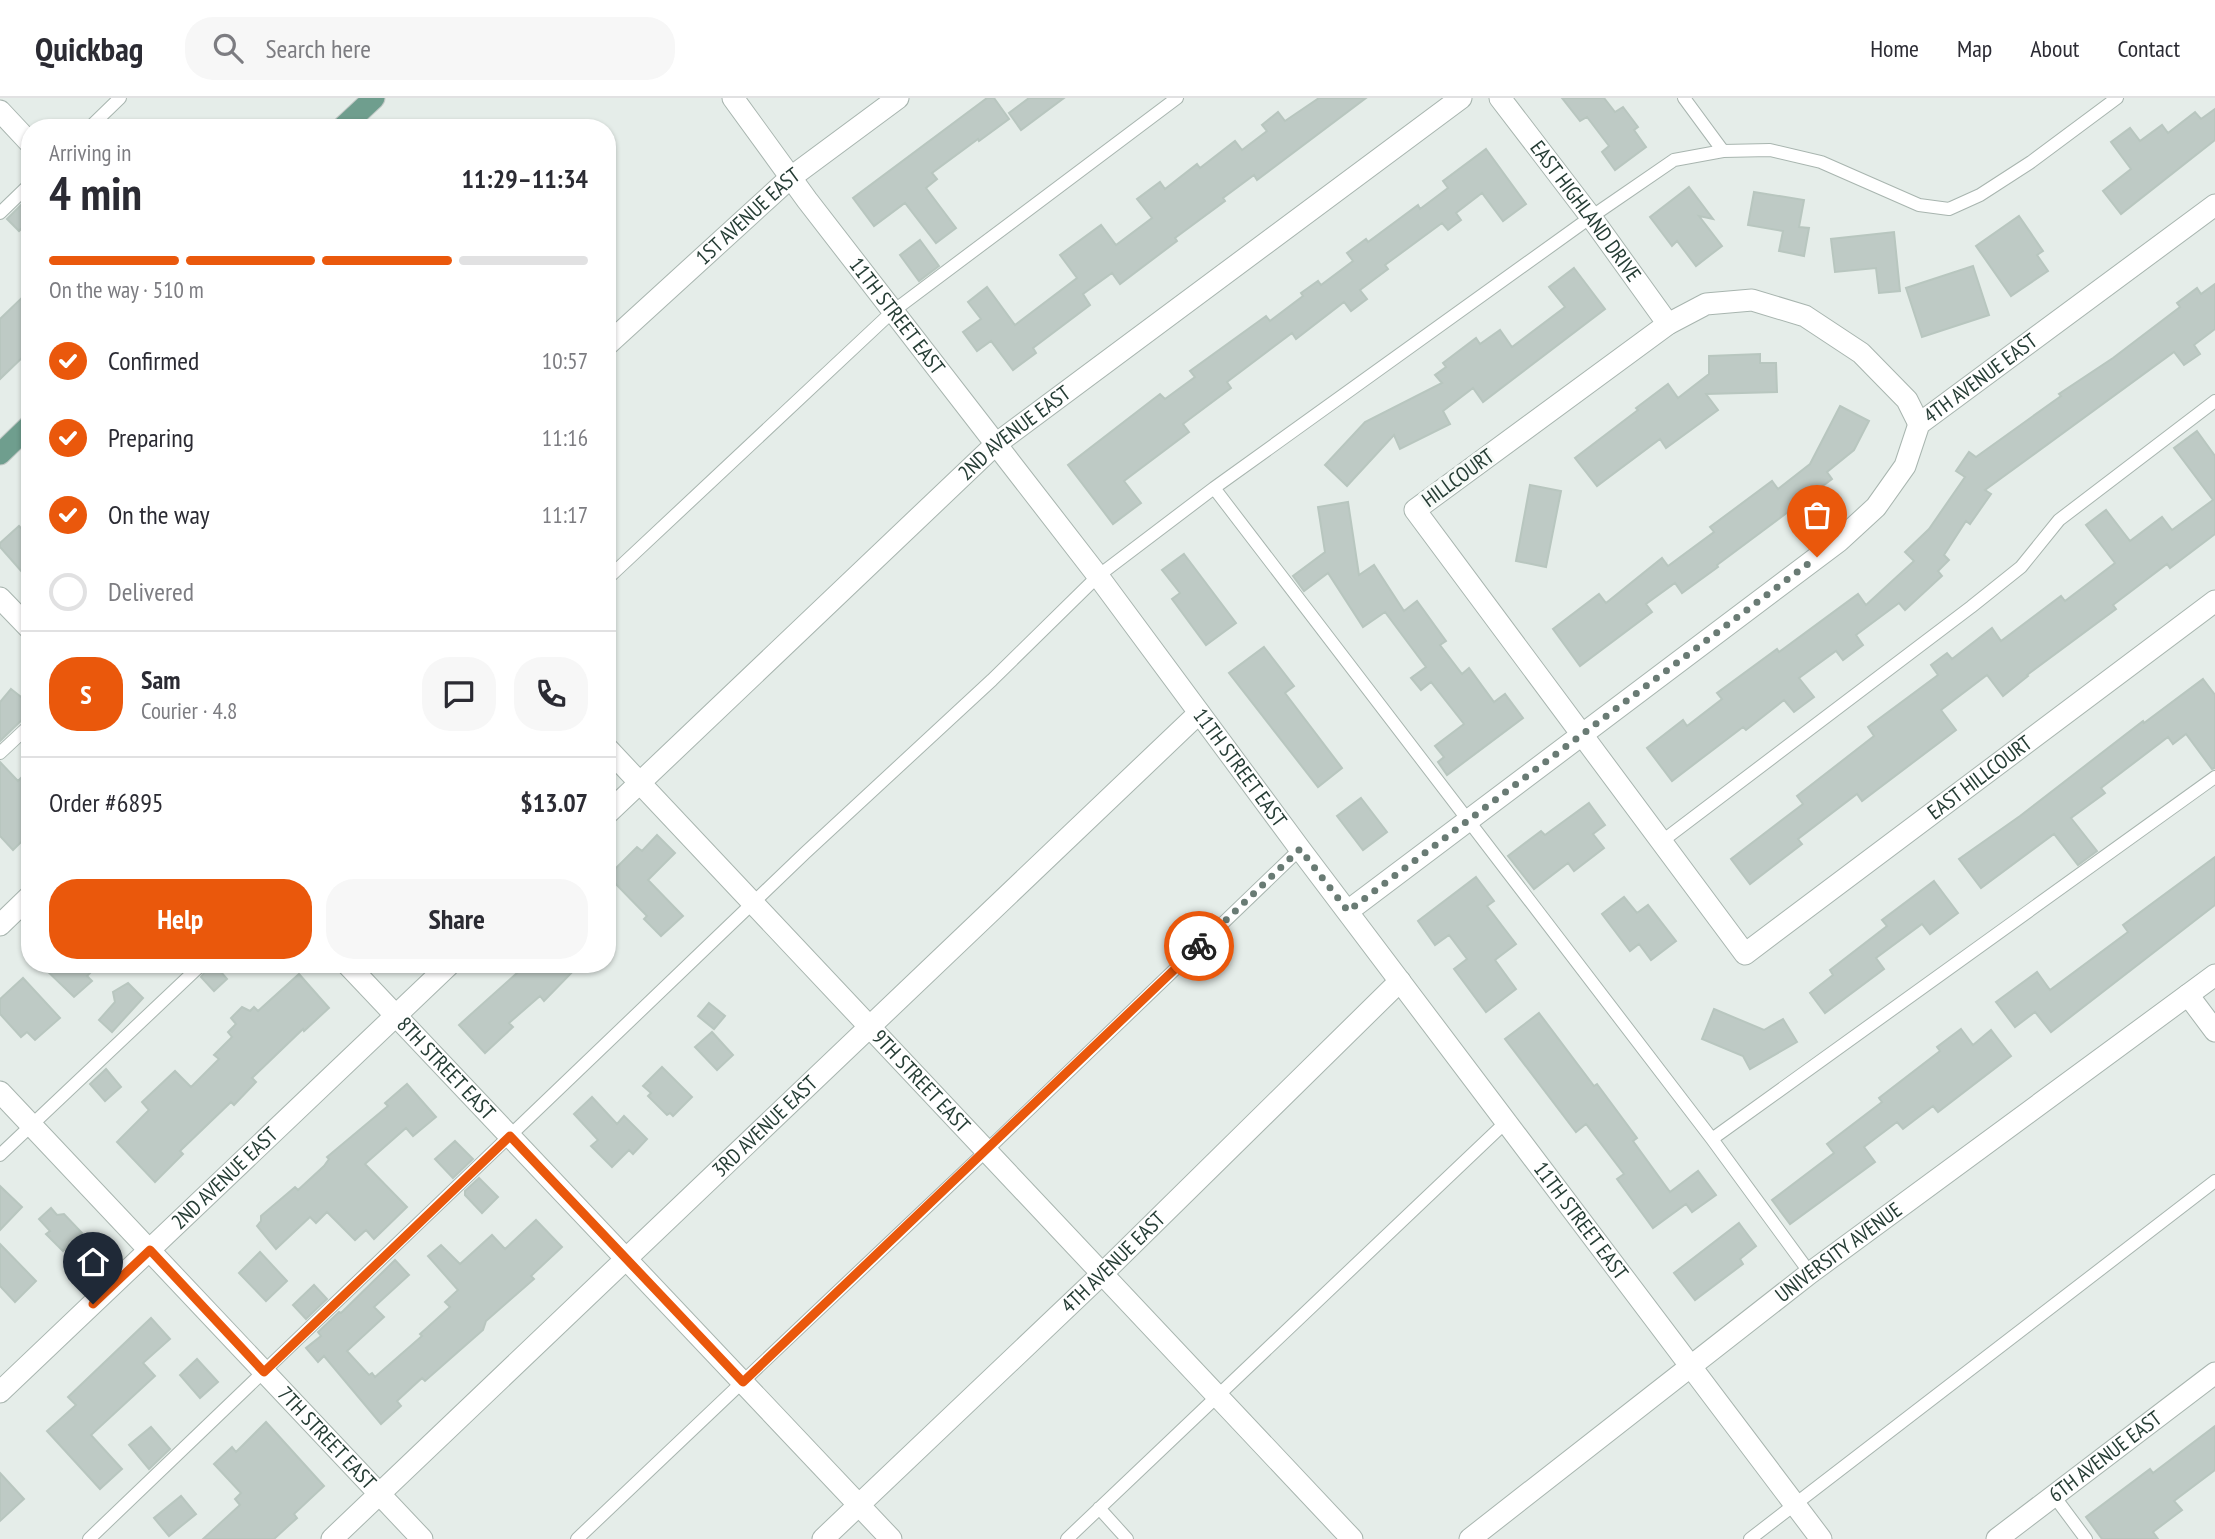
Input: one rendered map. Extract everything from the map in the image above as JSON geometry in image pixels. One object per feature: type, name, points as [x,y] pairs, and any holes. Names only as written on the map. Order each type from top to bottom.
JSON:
[{"type":"main road","points":[[351,119],[373,98]]},
{"type":"main road","points":[[0,454],[21,434]]},
{"type":"street","name":"11TH STREET EAST","points":[[733,98],[892,312],[1098,576],[1300,849],[1821,1539]]},
{"type":"street","name":"1ST AVENUE EAST","points":[[616,337],[790,178],[898,98]]},
{"type":"street","name":"2ND AVENUE EAST","points":[[616,805],[996,444],[1461,98]]},
{"type":"street","name":"EAST HIGHLAND DRIVE","points":[[1500,98],[1668,324]]},
{"type":"street","points":[[0,111],[21,133]]},
{"type":"street","name":"4TH AVENUE EAST","points":[[1348,911],[1839,541],[1876,508],[1905,466],[1919,424],[2215,205]]},
{"type":"street","name":"HILLCOURT","points":[[1745,954],[1415,510],[1668,324],[1706,304],[1752,300],[1805,316],[1861,353],[1907,400],[1919,424]]},
{"type":"street","points":[[0,598],[21,620]]},
{"type":"street","name":"EAST HILLCOURT","points":[[1745,954],[2214,605]]},
{"type":"street","name":"3RD AVENUE EAST","points":[[332,1539],[1199,713]]},
{"type":"street","name":"9TH STREET EAST","points":[[616,757],[1352,1539]]},
{"type":"street","points":[[0,925],[21,905]]},
{"type":"street","name":"8TH STREET EAST","points":[[355,973],[891,1539]]},
{"type":"street","name":"2ND AVENUE EAST","points":[[0,1392],[441,973]]},
{"type":"street","name":"UNIVERSITY AVENUE","points":[[1470,1539],[1810,1273],[2215,975]]},
{"type":"street","name":"4TH AVENUE EAST","points":[[823,1539],[1103,1273],[1400,981]]},
{"type":"street","points":[[2188,995],[2215,1031]]},
{"type":"street","name":"7TH STREET EAST","points":[[0,1092],[422,1539]]},
{"type":"street","name":"6TH AVENUE EAST","points":[[1997,1539],[2215,1373]]},
{"type":"lane","points":[[98,119],[120,98]]},
{"type":"lane","points":[[616,571],[892,312],[1177,98]]},
{"type":"lane","points":[[1684,98],[1723,151]]},
{"type":"lane","points":[[89,1539],[1098,576],[1214,488],[1591,217],[1674,160],[1723,151],[1770,150],[1821,162],[1919,205],[1950,209],[1980,195],[2031,162],[2117,98]]},
{"type":"lane","points":[[0,213],[21,193]]},
{"type":"lane","points":[[1661,842],[1971,607],[2021,567],[2059,520],[2215,401]]},
{"type":"lane","points":[[1214,488],[1712,1139],[1810,1273]]},
{"type":"lane","points":[[0,753],[21,733]]},
{"type":"lane","points":[[1712,1139],[2215,777]]},
{"type":"lane","points":[[577,1539],[1300,849]]},
{"type":"lane","points":[[0,1155],[192,973]]},
{"type":"lane","points":[[1067,1539],[1506,1122]]},
{"type":"lane","points":[[1750,1539],[2215,1181]]},
{"type":"lane","points":[[2054,1496],[2087,1539]]},
{"type":"lane","points":[[1099,1508],[1126,1539]]},
{"type":"building","points":[[987,98],[994,98],[1009,119],[932,173],[937,179],[926,188],[956,228],[936,243],[905,203],[874,226],[853,198]]},
{"type":"building","points":[[1029,98],[1064,98],[1021,130],[1009,113]]},
{"type":"building","points":[[1319,98],[1366,98],[1257,180],[1254,175],[1223,198],[1225,201],[1120,284],[1112,273],[1083,294],[1090,305],[1033,348],[1036,353],[1013,370],[991,341],[977,351],[963,332],[981,319],[968,302],[987,287],[1015,325],[1077,278],[1060,255],[1101,225],[1116,245],[1152,218],[1137,199],[1160,182],[1165,189],[1197,164],[1200,168],[1235,141],[1242,150],[1267,131],[1262,125],[1278,112],[1285,121]]},
{"type":"building","points":[[1562,98],[1604,98],[1615,112],[1623,107],[1638,127],[1634,130],[1646,147],[1615,170],[1602,152],[1609,146],[1587,117],[1580,121]]},
{"type":"building","points":[[2215,109],[2215,140],[2121,214],[2103,191],[2131,169],[2111,142],[2130,128],[2140,141],[2162,125],[2168,133],[2195,112],[2201,119]]},
{"type":"building","points":[[1486,149],[1526,204],[1503,221],[1482,193],[1456,213],[1461,220],[1448,230],[1442,223],[1385,265],[1388,269],[1360,290],[1367,299],[1351,311],[1344,302],[1296,339],[1292,333],[1227,382],[1231,388],[1183,424],[1189,432],[1124,481],[1141,503],[1113,524],[1068,465],[1160,394],[1165,399],[1195,377],[1190,371],[1266,316],[1270,321],[1303,296],[1301,293],[1318,281],[1321,285],[1353,261],[1347,253],[1366,239],[1368,242],[1418,205],[1420,209],[1448,188],[1443,181]]},
{"type":"building","points":[[1689,187],[1713,219],[1699,216],[1722,246],[1696,266],[1677,241],[1672,246],[1650,217]]},
{"type":"building","points":[[1754,192],[1804,200],[1799,227],[1809,228],[1804,256],[1779,251],[1783,231],[1748,225]]},
{"type":"building","points":[[21,205],[19,231],[7,219]]},
{"type":"building","points":[[2019,216],[2043,251],[2037,255],[2048,271],[2011,296],[1976,246]]},
{"type":"building","points":[[1894,232],[1900,291],[1879,293],[1876,268],[1835,272],[1831,239]]},
{"type":"building","points":[[920,240],[939,266],[919,281],[900,255]]},
{"type":"building","points":[[1973,266],[1989,315],[1922,337],[1906,288]]},
{"type":"building","points":[[1574,268],[1605,309],[1483,402],[1473,388],[1443,411],[1450,424],[1400,449],[1394,435],[1347,486],[1325,465],[1365,422],[1442,383],[1435,375],[1446,367],[1443,363],[1476,338],[1480,344],[1500,330],[1512,347],[1565,307],[1549,287]]},
{"type":"building","points":[[2215,284],[2215,329],[2194,345],[2200,354],[2184,365],[2174,352],[1985,490],[1991,494],[1970,524],[1966,521],[1944,555],[1949,560],[1938,571],[1942,576],[1905,610],[1899,603],[1856,635],[1863,645],[1843,660],[1836,651],[1799,678],[1814,697],[1794,712],[1784,700],[1746,730],[1743,727],[1672,781],[1647,748],[1683,720],[1687,726],[1722,699],[1717,693],[1858,594],[1866,605],[1914,561],[1905,552],[1929,529],[1965,477],[1956,471],[1969,452],[1976,457],[2180,307],[2177,303],[2197,288],[2201,294]]},
{"type":"building","points":[[21,299],[21,359],[0,379],[0,319]]},
{"type":"building","points":[[1760,354],[1760,363],[1776,363],[1777,392],[1706,394],[1718,410],[1666,448],[1660,439],[1597,486],[1575,458],[1668,384],[1678,398],[1709,374],[1709,356]]},
{"type":"building","points":[[1840,406],[1869,421],[1854,450],[1827,472],[1832,479],[1682,593],[1675,583],[1646,604],[1652,612],[1580,666],[1553,629],[1599,594],[1606,603],[1662,558],[1668,566],[1714,532],[1710,527],[1772,481],[1778,489],[1810,464]]},
{"type":"building","points":[[2197,431],[2215,456],[2215,534],[2170,568],[2167,564],[2113,605],[2116,609],[2003,696],[1987,675],[1941,710],[1956,730],[1862,801],[1857,794],[1798,839],[1802,844],[1750,884],[1731,859],[1803,804],[1797,796],[1874,736],[1868,727],[1938,675],[1931,665],[1947,653],[1952,659],[1992,628],[2001,641],[2061,596],[2065,601],[2115,563],[2086,525],[2106,510],[2130,541],[2162,517],[2172,530],[2213,500],[2174,448]]},
{"type":"building","points":[[1530,485],[1561,491],[1546,567],[1516,561]]},
{"type":"building","points":[[1348,502],[1359,575],[1374,565],[1404,611],[1417,601],[1446,641],[1440,645],[1462,674],[1469,668],[1494,702],[1505,694],[1523,718],[1447,775],[1438,762],[1444,757],[1435,746],[1464,724],[1431,682],[1421,690],[1411,678],[1426,667],[1385,612],[1363,627],[1328,573],[1304,591],[1293,576],[1325,552],[1318,507]]},
{"type":"building","points":[[19,526],[21,528],[21,571],[0,547],[0,543]]},
{"type":"building","points":[[1184,554],[1236,623],[1206,645],[1172,599],[1180,593],[1162,570]]},
{"type":"building","points":[[1264,647],[1294,686],[1285,693],[1342,768],[1318,787],[1229,673]]},
{"type":"building","points":[[2203,679],[2215,695],[2215,768],[2212,769],[2186,734],[2173,744],[2168,737],[2101,788],[2105,793],[2071,818],[2097,851],[2078,865],[2054,834],[1981,888],[1959,859]]},
{"type":"building","points":[[11,689],[21,697],[21,721],[0,741],[0,702]]},
{"type":"building","points":[[0,762],[18,781],[21,778],[21,842],[13,850],[0,836]]},
{"type":"building","points":[[1361,798],[1387,832],[1363,850],[1337,816]]},
{"type":"building","points":[[1589,803],[1605,825],[1593,834],[1604,848],[1574,871],[1568,863],[1534,889],[1508,856],[1541,831],[1545,835]]},
{"type":"building","points":[[657,835],[675,853],[648,880],[683,916],[661,936],[644,919],[647,916],[616,884],[616,868],[637,847],[642,851]]},
{"type":"building","points":[[2215,857],[2215,905],[2051,1032],[2035,1012],[2015,1027],[1996,1002],[2037,972],[2050,990],[2128,932],[2123,925]]},
{"type":"building","points":[[1476,877],[1494,901],[1487,906],[1516,944],[1495,960],[1516,989],[1486,1012],[1454,969],[1467,959],[1449,935],[1435,945],[1418,921]]},
{"type":"building","points":[[1934,881],[1958,913],[1930,934],[1922,924],[1876,958],[1884,969],[1825,1013],[1810,993],[1833,975],[1830,970],[1887,926],[1882,920]]},
{"type":"building","points":[[1624,897],[1637,913],[1648,905],[1676,941],[1651,960],[1639,944],[1630,951],[1602,914]]},
{"type":"building","points":[[49,973],[90,973],[87,976],[92,981],[74,997]]},
{"type":"building","points":[[204,973],[222,973],[227,979],[214,991],[201,977]]},
{"type":"building","points":[[517,973],[571,973],[544,1001],[540,996],[509,1023],[513,1027],[485,1053],[459,1025]]},
{"type":"building","points":[[299,974],[329,1008],[252,1078],[256,1082],[234,1105],[231,1102],[180,1151],[183,1154],[155,1182],[117,1142],[149,1110],[142,1102],[175,1071],[191,1087],[219,1059],[214,1055],[232,1037],[228,1032],[236,1024],[231,1018],[242,1007],[250,1011],[254,1007],[258,1011]]},
{"type":"building","points":[[23,978],[60,1018],[35,1040],[27,1032],[21,1037],[0,1014],[0,999]]},
{"type":"building","points":[[128,983],[143,998],[112,1032],[99,1020],[115,1002],[113,992]]},
{"type":"building","points":[[709,1003],[725,1016],[714,1029],[698,1016]]},
{"type":"building","points":[[1714,1009],[1764,1030],[1783,1019],[1797,1042],[1750,1069],[1743,1056],[1702,1039]]},
{"type":"building","points":[[1539,1013],[1637,1138],[1633,1141],[1670,1192],[1698,1171],[1716,1195],[1692,1212],[1686,1204],[1653,1228],[1617,1179],[1624,1174],[1586,1124],[1576,1132],[1505,1039]]},
{"type":"building","points":[[1961,1029],[1973,1045],[1991,1030],[2011,1056],[1938,1112],[1933,1106],[1903,1129],[1897,1122],[1864,1147],[1875,1162],[1790,1224],[1772,1200],[1834,1153],[1827,1144],[1882,1102],[1879,1098],[1940,1051],[1937,1047]]},
{"type":"building","points":[[712,1032],[733,1055],[717,1070],[695,1047]]},
{"type":"building","points":[[662,1067],[692,1097],[673,1116],[670,1113],[667,1115],[648,1096],[651,1093],[643,1086]]},
{"type":"building","points":[[106,1069],[121,1087],[105,1101],[90,1084]]},
{"type":"building","points":[[407,1084],[436,1117],[413,1136],[406,1128],[365,1164],[407,1207],[374,1239],[366,1230],[355,1240],[327,1212],[316,1223],[310,1217],[276,1249],[257,1226],[261,1216],[295,1187],[298,1190],[324,1166],[329,1159],[327,1157],[388,1106],[385,1103]]},
{"type":"building","points":[[592,1097],[617,1124],[624,1116],[647,1139],[633,1154],[629,1150],[612,1167],[591,1146],[598,1140],[574,1114]]},
{"type":"building","points":[[455,1141],[473,1159],[453,1178],[435,1159]]},
{"type":"building","points":[[479,1178],[498,1197],[482,1213],[465,1195],[465,1191]]},
{"type":"building","points":[[0,1186],[22,1207],[0,1230]]},
{"type":"building","points":[[51,1208],[57,1215],[64,1214],[82,1233],[63,1251],[46,1234],[50,1231],[39,1219]]},
{"type":"building","points":[[536,1220],[562,1247],[531,1276],[534,1279],[486,1321],[483,1330],[425,1381],[422,1378],[397,1401],[401,1406],[381,1424],[324,1356],[318,1362],[306,1348],[321,1336],[318,1332],[395,1260],[409,1275],[374,1307],[384,1317],[347,1351],[369,1375],[372,1373],[375,1377],[450,1307],[445,1302],[458,1290],[428,1256],[441,1245],[460,1264],[492,1235],[505,1249]]},
{"type":"building","points":[[1739,1223],[1756,1246],[1740,1259],[1743,1264],[1695,1300],[1674,1273]]},
{"type":"building","points":[[0,1244],[36,1281],[15,1302],[0,1286]]},
{"type":"building","points":[[260,1252],[287,1281],[266,1301],[239,1273]]},
{"type":"building","points":[[314,1285],[327,1299],[306,1319],[293,1305]]},
{"type":"building","points":[[151,1318],[170,1339],[143,1363],[155,1376],[91,1435],[122,1469],[100,1489],[47,1431],[76,1405],[68,1397]]},
{"type":"building","points":[[197,1359],[218,1382],[200,1398],[180,1375]]},
{"type":"building","points":[[266,1422],[324,1486],[294,1514],[297,1518],[274,1539],[203,1539],[240,1505],[235,1499],[241,1493],[214,1464],[232,1447],[236,1452]]},
{"type":"building","points":[[2215,1426],[2215,1470],[2174,1501],[2182,1510],[2153,1532],[2158,1539],[2102,1539],[2086,1517],[2150,1469],[2153,1473]]},
{"type":"building","points":[[151,1427],[170,1449],[149,1469],[129,1445]]},
{"type":"building","points":[[0,1473],[24,1499],[0,1521]]},
{"type":"building","points":[[181,1496],[196,1514],[169,1536],[154,1518]]},
{"type":"way so far","points":[[1199,946],[1300,849],[1348,911],[1817,557]]},
{"type":"route","points":[[93,1304],[150,1250],[264,1372],[510,1136],[743,1382],[1199,946]]}]
